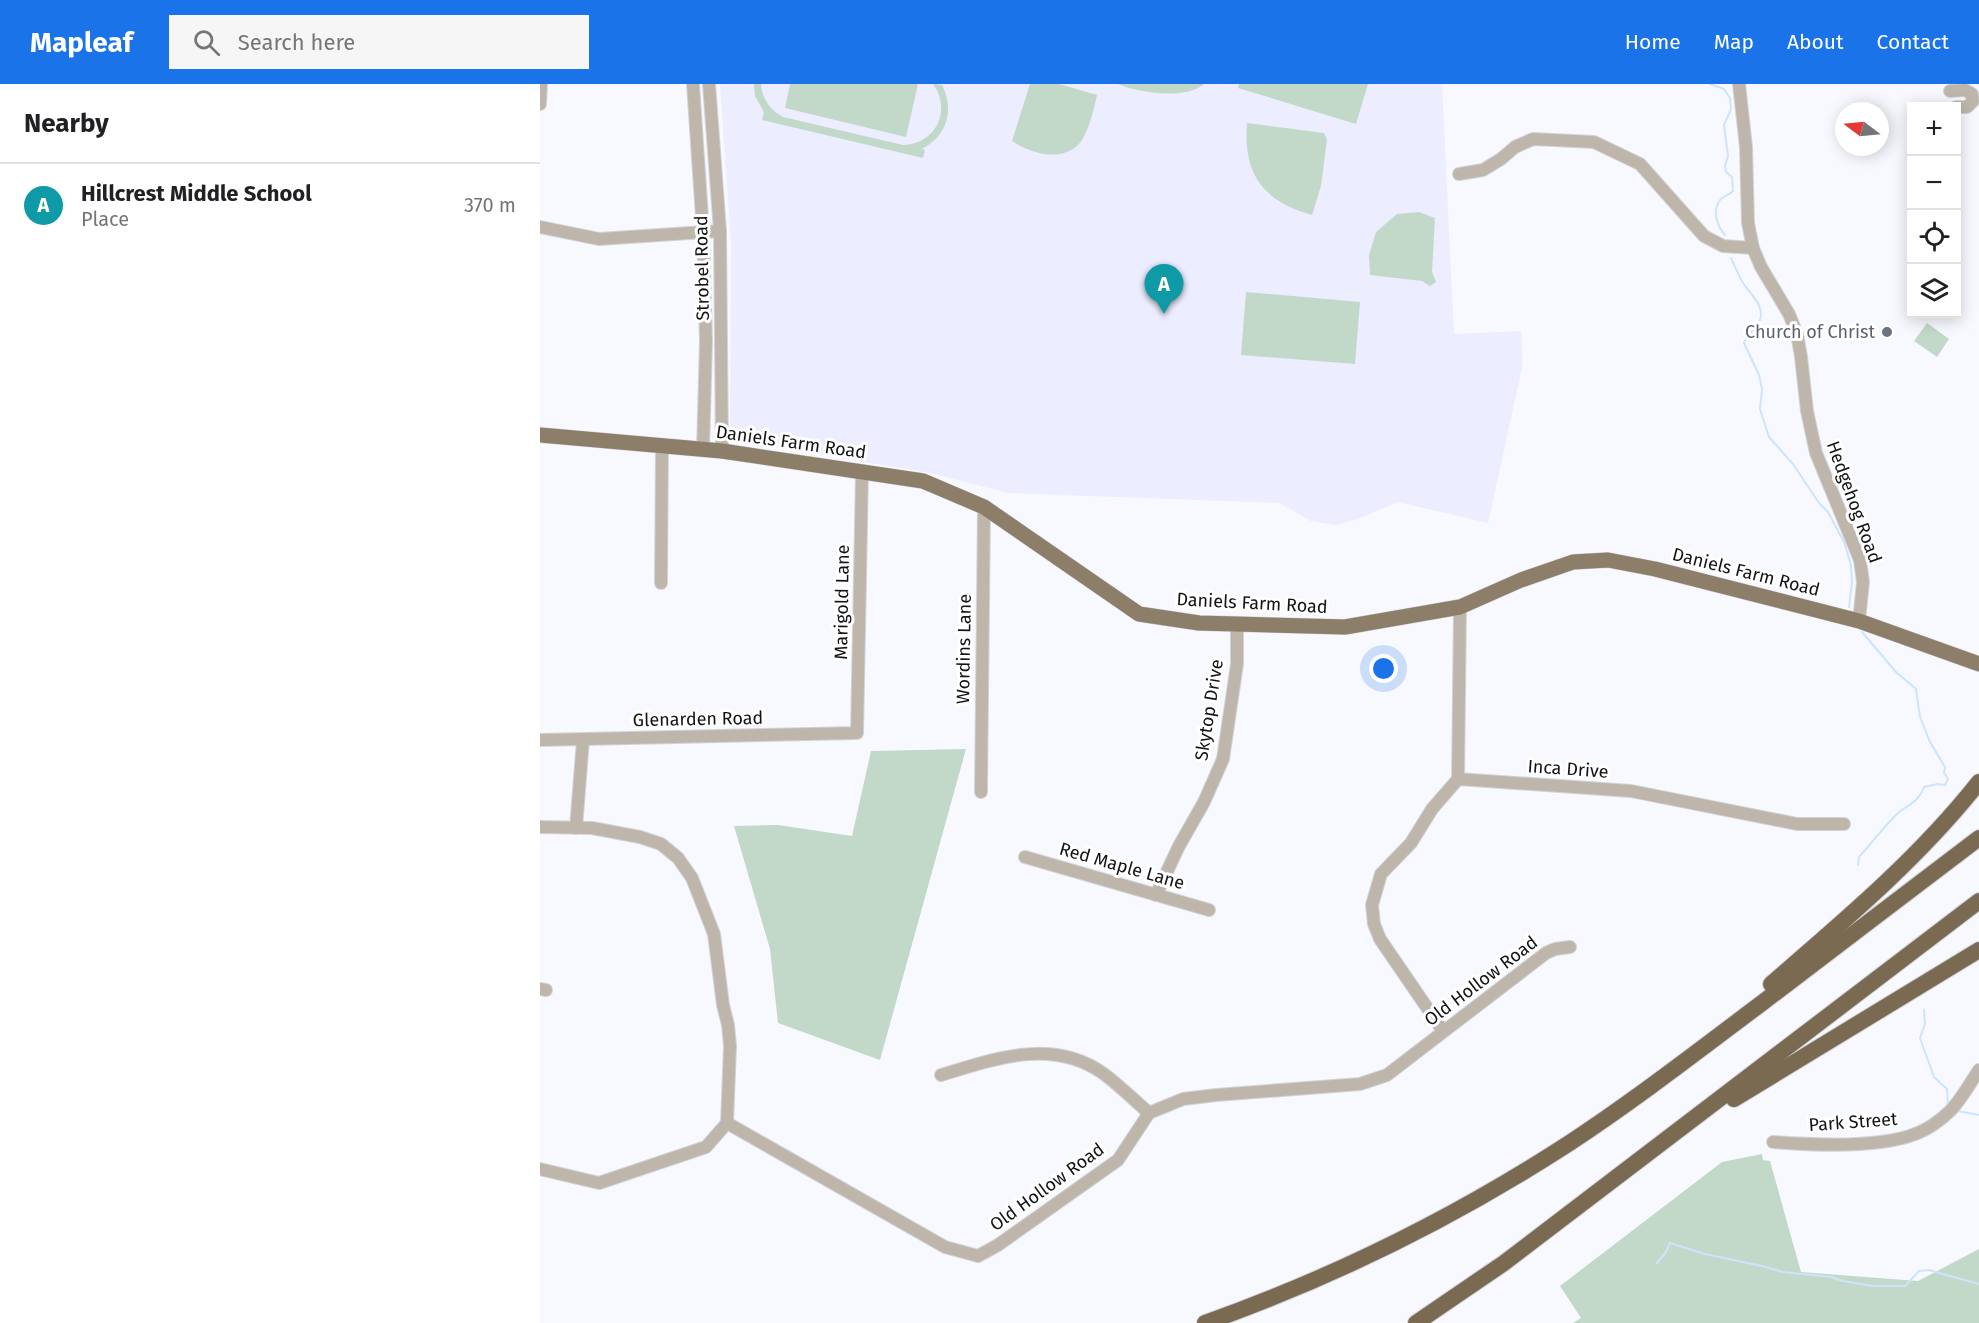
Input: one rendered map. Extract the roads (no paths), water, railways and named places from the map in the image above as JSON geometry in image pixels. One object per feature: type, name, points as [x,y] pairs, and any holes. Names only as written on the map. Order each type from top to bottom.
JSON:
[{"type":"highway","points":[[1658,1082],[1896,873],[1942,826],[1979,782]]},
{"type":"highway","points":[[1205,1323],[1316,1279],[1435,1221],[1550,1155],[1658,1082],[1979,838]]},
{"type":"highway","points":[[1416,1323],[1489,1274],[1979,901]]},
{"type":"highway","points":[[1614,1179],[1752,1088],[1979,950]]},
{"type":"main road","name":"Daniels Farm Road","points":[[540,435],[722,451],[923,481],[984,507],[1139,614],[1199,623],[1345,627],[1460,608],[1521,580],[1573,562],[1608,560],[1655,569],[1859,621],[1979,664]]},
{"type":"street","points":[[540,104],[541,84]]},
{"type":"street","name":"Strobel Road","points":[[693,84],[703,232],[706,341],[703,450]]},
{"type":"street","name":"Strobel Road","points":[[709,84],[720,231],[722,451]]},
{"type":"street","name":"Hedgehog Road","points":[[1739,84],[1746,147],[1748,215],[1753,248],[1761,267],[1789,314],[1797,334],[1802,357],[1809,427],[1816,453],[1860,560],[1863,582],[1859,621]]},
{"type":"street","points":[[1954,102],[1949,87],[1972,94],[1973,101],[1967,107],[1961,107]]},
{"type":"street","points":[[1459,174],[1483,170],[1515,147],[1533,140],[1594,142],[1640,164],[1704,236],[1723,246],[1753,248]]},
{"type":"street","points":[[540,227],[599,239],[720,231]]},
{"type":"street","points":[[661,582],[662,447]]},
{"type":"street","name":"Marigold Lane","points":[[857,733],[862,472]]},
{"type":"street","name":"Wordins Lane","points":[[981,792],[984,507]]},
{"type":"street","points":[[1443,1031],[1380,939],[1374,924],[1372,905],[1381,874],[1411,843],[1432,809],[1458,779],[1460,608]]},
{"type":"street","name":"Skytop Drive","points":[[1156,895],[1179,846],[1204,802],[1223,759],[1237,664],[1237,625]]},
{"type":"street","name":"Glenarden Road","points":[[540,740],[857,733]]},
{"type":"street","points":[[576,828],[583,740]]},
{"type":"street","name":"Inca Drive","points":[[1458,779],[1631,792],[1797,824],[1844,824]]},
{"type":"street","points":[[540,827],[592,828],[620,832],[661,844],[678,858],[692,878],[714,934],[730,1046],[728,1123],[706,1147],[599,1183],[540,1169]]},
{"type":"street","name":"Red Maple Lane","points":[[1025,856],[1209,910]]},
{"type":"street","name":"Old Hollow Road","points":[[728,1123],[945,1247],[978,1256],[998,1245],[1118,1160],[1149,1113],[1183,1099],[1360,1084],[1387,1075],[1546,953],[1570,947]]},
{"type":"street","points":[[941,1075],[1016,1055],[1055,1054],[1080,1061],[1102,1073],[1149,1113]]},
{"type":"street","name":"Park Street","points":[[1773,1142],[1804,1144],[1880,1142],[1917,1134],[1939,1121],[1952,1108],[1979,1070]]},
{"type":"waterway","points":[[1710,84],[1724,89],[1730,98],[1731,109],[1724,125],[1728,156],[1725,166],[1726,172],[1732,177],[1733,191],[1720,200],[1716,209],[1718,223],[1725,235]]},
{"type":"waterway","points":[[1731,258],[1741,280],[1760,309],[1759,323],[1744,343],[1759,375],[1762,389],[1760,409],[1769,437],[1793,464],[1819,503],[1828,512],[1844,542],[1851,565],[1852,583],[1849,607]]},
{"type":"waterway","points":[[1858,865],[1859,857],[1893,818],[1916,799],[1924,787],[1945,785],[1948,779],[1944,773],[1945,767],[1930,742],[1920,717],[1916,689],[1896,672],[1862,632]]},
{"type":"waterway","points":[[1924,1010],[1925,1024],[1920,1038],[1934,1077],[1947,1089],[1948,1106]]},
{"type":"waterway","points":[[1958,1111],[1979,1115]]},
{"type":"waterway","points":[[1657,1263],[1670,1243],[1705,1254],[1783,1272],[1831,1277],[1873,1286],[1905,1286],[1919,1271],[1929,1270],[1979,1284]]},
{"type":"place","name":"Hillcrest Middle School","points":[[1164,314]]},
{"type":"place","name":"Church of Christ","points":[[1887,332]]}]
